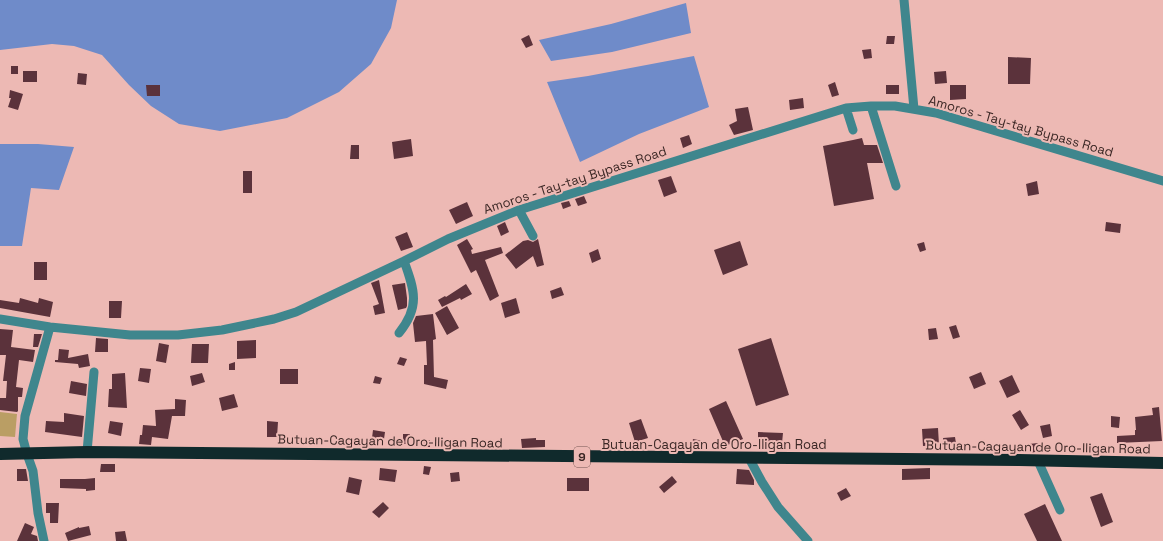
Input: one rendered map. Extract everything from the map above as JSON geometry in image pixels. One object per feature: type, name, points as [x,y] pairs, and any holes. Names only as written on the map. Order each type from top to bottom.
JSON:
[{"type":"highway","name":"Butuan-Cagayan de Oro-Iligan Road","points":[[0,454],[87,452],[1163,463]]},
{"type":"street","points":[[904,0],[914,109]]},
{"type":"street","points":[[871,106],[896,186]]},
{"type":"street","name":"Amoros - Tay-tay Bypass Road","points":[[0,319],[50,327],[130,335],[178,335],[250,325],[296,312],[448,239],[519,210],[846,108],[895,106],[936,113],[1163,180]]},
{"type":"street","points":[[846,108],[853,130]]},
{"type":"street","points":[[519,210],[533,236]]},
{"type":"street","points":[[398,333],[408,320],[415,299],[412,283],[404,261]]},
{"type":"street","points":[[44,541],[38,512],[34,471],[27,454],[23,438],[26,416],[50,327]]},
{"type":"street","points":[[87,452],[94,372]]},
{"type":"street","points":[[749,458],[778,507],[808,541]]},
{"type":"street","points":[[1038,461],[1060,510]]},
{"type":"street","points":[[1142,463],[1163,469]]},
{"type":"shaded area","points":[[0,412],[17,414],[15,437],[0,436]]},
{"type":"water","points":[[0,0],[397,0],[391,28],[371,64],[339,92],[287,118],[220,131],[179,124],[151,106],[129,85],[102,55],[74,46],[52,44],[0,50]]},
{"type":"water","points":[[686,3],[691,33],[612,52],[551,61],[539,40],[611,24]]},
{"type":"water","points":[[694,56],[709,107],[639,134],[580,162],[547,82],[588,76]]},
{"type":"water","points":[[0,144],[38,144],[74,147],[59,190],[31,188],[22,246],[0,246]]},
{"type":"building","points":[[529,35],[533,45],[526,48],[521,39]]},
{"type":"building","points":[[887,36],[895,36],[894,44],[886,44]]},
{"type":"building","points":[[871,49],[872,58],[864,59],[862,50]]},
{"type":"building","points":[[1008,57],[1031,58],[1030,84],[1008,84]]},
{"type":"building","points":[[11,66],[18,66],[18,74],[11,74]]},
{"type":"building","points":[[23,71],[37,71],[37,82],[23,82]]},
{"type":"building","points":[[946,71],[947,83],[935,84],[934,72]]},
{"type":"building","points":[[78,73],[87,74],[86,85],[77,84]]},
{"type":"building","points":[[835,82],[839,95],[832,97],[828,85]]},
{"type":"building","points":[[146,85],[160,85],[160,96],[147,96]]},
{"type":"building","points":[[886,85],[899,85],[899,94],[886,94]]},
{"type":"building","points":[[950,85],[966,85],[966,99],[950,100]]},
{"type":"building","points":[[10,90],[23,94],[18,110],[8,107],[11,98],[9,98]]},
{"type":"building","points":[[803,98],[804,108],[790,110],[789,100]]},
{"type":"building","points":[[748,107],[753,130],[734,135],[729,125],[737,121],[735,109]]},
{"type":"building","points":[[689,135],[692,144],[683,148],[680,138]]},
{"type":"building","points":[[862,138],[864,145],[877,145],[883,163],[867,163],[874,199],[834,206],[823,146]]},
{"type":"building","points":[[411,139],[413,156],[394,159],[392,142]]},
{"type":"building","points":[[351,145],[359,145],[359,159],[350,159]]},
{"type":"building","points":[[243,171],[252,171],[252,193],[243,193]]},
{"type":"building","points":[[671,176],[677,192],[664,197],[658,180]]},
{"type":"building","points":[[1037,181],[1039,194],[1028,196],[1026,184]]},
{"type":"building","points":[[584,196],[587,203],[578,206],[575,199]]},
{"type":"building","points":[[569,201],[571,206],[563,209],[561,203]]},
{"type":"building","points":[[467,202],[473,216],[456,224],[449,210]]},
{"type":"building","points":[[505,222],[509,232],[501,236],[497,226]]},
{"type":"building","points":[[1106,222],[1121,224],[1120,233],[1105,231]]},
{"type":"building","points":[[407,232],[413,247],[401,251],[395,237]]},
{"type":"building","points":[[467,239],[473,249],[471,250],[472,254],[501,247],[503,253],[485,260],[499,296],[490,301],[476,270],[471,273],[457,245]]},
{"type":"building","points":[[538,239],[544,265],[537,267],[533,256],[516,269],[505,255],[523,241],[528,240],[533,242]]},
{"type":"building","points":[[740,241],[748,265],[723,275],[714,250]]},
{"type":"building","points":[[924,242],[926,250],[920,252],[917,244]]},
{"type":"building","points":[[598,249],[601,259],[592,263],[589,253]]},
{"type":"building","points":[[34,262],[47,262],[47,280],[34,280]]},
{"type":"building","points":[[379,280],[385,313],[375,315],[373,306],[379,304],[371,283]]},
{"type":"building","points":[[405,283],[407,306],[406,308],[398,310],[392,285]]},
{"type":"building","points":[[466,284],[472,294],[442,307],[438,300],[445,296],[446,297]]},
{"type":"building","points":[[561,287],[564,295],[552,299],[550,291]]},
{"type":"building","points":[[20,298],[38,303],[39,298],[53,302],[50,317],[0,308],[0,300],[19,303]]},
{"type":"building","points":[[516,298],[520,313],[505,318],[501,303]]},
{"type":"building","points":[[109,301],[122,301],[121,318],[109,318]]},
{"type":"building","points":[[447,306],[459,328],[447,335],[435,313]]},
{"type":"building","points":[[433,314],[436,339],[433,340],[434,377],[448,380],[446,389],[424,384],[424,365],[427,365],[426,341],[415,342],[413,323],[416,316]]},
{"type":"building","points":[[956,325],[960,337],[953,339],[949,327]]},
{"type":"building","points":[[936,328],[938,339],[929,340],[928,329]]},
{"type":"building","points":[[0,329],[13,330],[11,347],[35,350],[33,362],[19,360],[16,387],[23,388],[22,397],[18,397],[17,412],[0,410],[0,398],[6,398],[7,381],[3,381],[6,355],[0,355]]},
{"type":"building","points":[[34,334],[42,334],[38,347],[33,347]]},
{"type":"building","points":[[96,338],[108,339],[108,352],[95,352]]},
{"type":"building","points":[[771,338],[789,395],[756,406],[738,349]]},
{"type":"building","points":[[256,340],[256,358],[237,359],[237,341]]},
{"type":"building","points":[[159,343],[169,345],[166,363],[156,361]]},
{"type":"building","points":[[192,344],[209,344],[208,363],[191,363]]},
{"type":"building","points":[[59,349],[69,350],[68,358],[88,354],[90,366],[79,368],[78,364],[55,362],[55,360],[58,360]]},
{"type":"building","points":[[400,357],[407,359],[404,366],[397,364]]},
{"type":"building","points":[[235,362],[235,370],[229,370],[229,364]]},
{"type":"building","points":[[140,368],[151,369],[149,383],[138,381]]},
{"type":"building","points":[[280,369],[298,369],[298,384],[280,384]]},
{"type":"building","points":[[981,372],[986,384],[974,389],[969,377]]},
{"type":"building","points":[[125,373],[127,408],[108,407],[109,389],[112,389],[112,374]]},
{"type":"building","points":[[202,373],[205,382],[192,386],[190,376]]},
{"type":"building","points":[[1012,375],[1020,392],[1007,398],[999,381]]},
{"type":"building","points":[[375,376],[382,378],[380,384],[373,383]]},
{"type":"building","points":[[71,381],[87,384],[86,396],[69,393]]},
{"type":"building","points":[[234,394],[238,407],[222,411],[219,398]]},
{"type":"building","points":[[175,399],[186,400],[185,416],[172,416],[168,439],[152,437],[151,445],[139,444],[143,425],[156,426],[155,410],[175,409]]},
{"type":"building","points":[[726,401],[743,439],[725,446],[709,409]]},
{"type":"building","points":[[1159,407],[1162,441],[1117,443],[1117,436],[1135,435],[1135,417],[1153,415],[1152,408]]},
{"type":"building","points":[[1020,410],[1029,425],[1021,430],[1012,415]]},
{"type":"building","points":[[64,413],[84,416],[82,437],[45,432],[46,421],[64,422]]},
{"type":"building","points":[[1111,416],[1120,417],[1119,428],[1111,427]]},
{"type":"building","points":[[641,419],[648,438],[635,442],[629,423]]},
{"type":"building","points":[[110,421],[123,423],[121,436],[108,433]]},
{"type":"building","points":[[267,421],[278,422],[277,437],[267,437]]},
{"type":"building","points":[[1050,424],[1052,436],[1043,438],[1040,426]]},
{"type":"building","points":[[938,428],[939,445],[923,446],[922,429]]},
{"type":"building","points":[[373,430],[385,432],[384,439],[372,438]]},
{"type":"building","points":[[758,432],[783,433],[782,443],[758,443]]},
{"type":"building","points":[[403,434],[410,434],[410,444],[403,444]]},
{"type":"building","points":[[955,437],[957,450],[945,451],[943,438]]},
{"type":"building","points":[[536,438],[536,440],[545,440],[545,447],[522,448],[521,439]]},
{"type":"building","points":[[693,439],[703,441],[702,450],[691,449]]},
{"type":"building","points":[[423,440],[430,440],[430,447],[423,447]]},
{"type":"building","points":[[1038,443],[1040,451],[1030,453],[1029,444]]},
{"type":"building","points":[[101,464],[115,464],[115,472],[100,472]]},
{"type":"building","points":[[424,466],[431,467],[429,475],[423,474]]},
{"type":"building","points":[[380,468],[397,470],[395,482],[379,480]]},
{"type":"building","points":[[930,468],[930,479],[902,480],[902,469]]},
{"type":"building","points":[[17,469],[26,469],[28,481],[17,481]]},
{"type":"building","points":[[737,469],[749,470],[754,480],[754,485],[736,484]]},
{"type":"building","points":[[459,472],[460,481],[451,482],[450,473]]},
{"type":"building","points":[[672,476],[677,482],[664,493],[659,487]]},
{"type":"building","points":[[349,477],[362,480],[359,495],[346,492]]},
{"type":"building","points":[[95,478],[95,490],[86,491],[86,489],[60,488],[60,479]]},
{"type":"building","points":[[567,478],[589,478],[589,491],[567,491]]},
{"type":"building","points":[[846,488],[851,496],[841,501],[837,493]]},
{"type":"building","points":[[1102,493],[1113,522],[1101,527],[1090,497]]},
{"type":"building","points":[[383,502],[389,508],[379,518],[372,512]]},
{"type":"building","points":[[46,503],[59,503],[58,523],[50,523],[50,513],[46,513]]},
{"type":"building","points":[[1045,504],[1062,541],[1037,541],[1024,514]]},
{"type":"building","points":[[25,523],[34,527],[31,534],[37,536],[38,541],[17,541]]},
{"type":"building","points":[[89,526],[91,535],[68,541],[65,533],[79,527]]},
{"type":"building","points":[[125,531],[127,541],[116,541],[115,532]]}]
